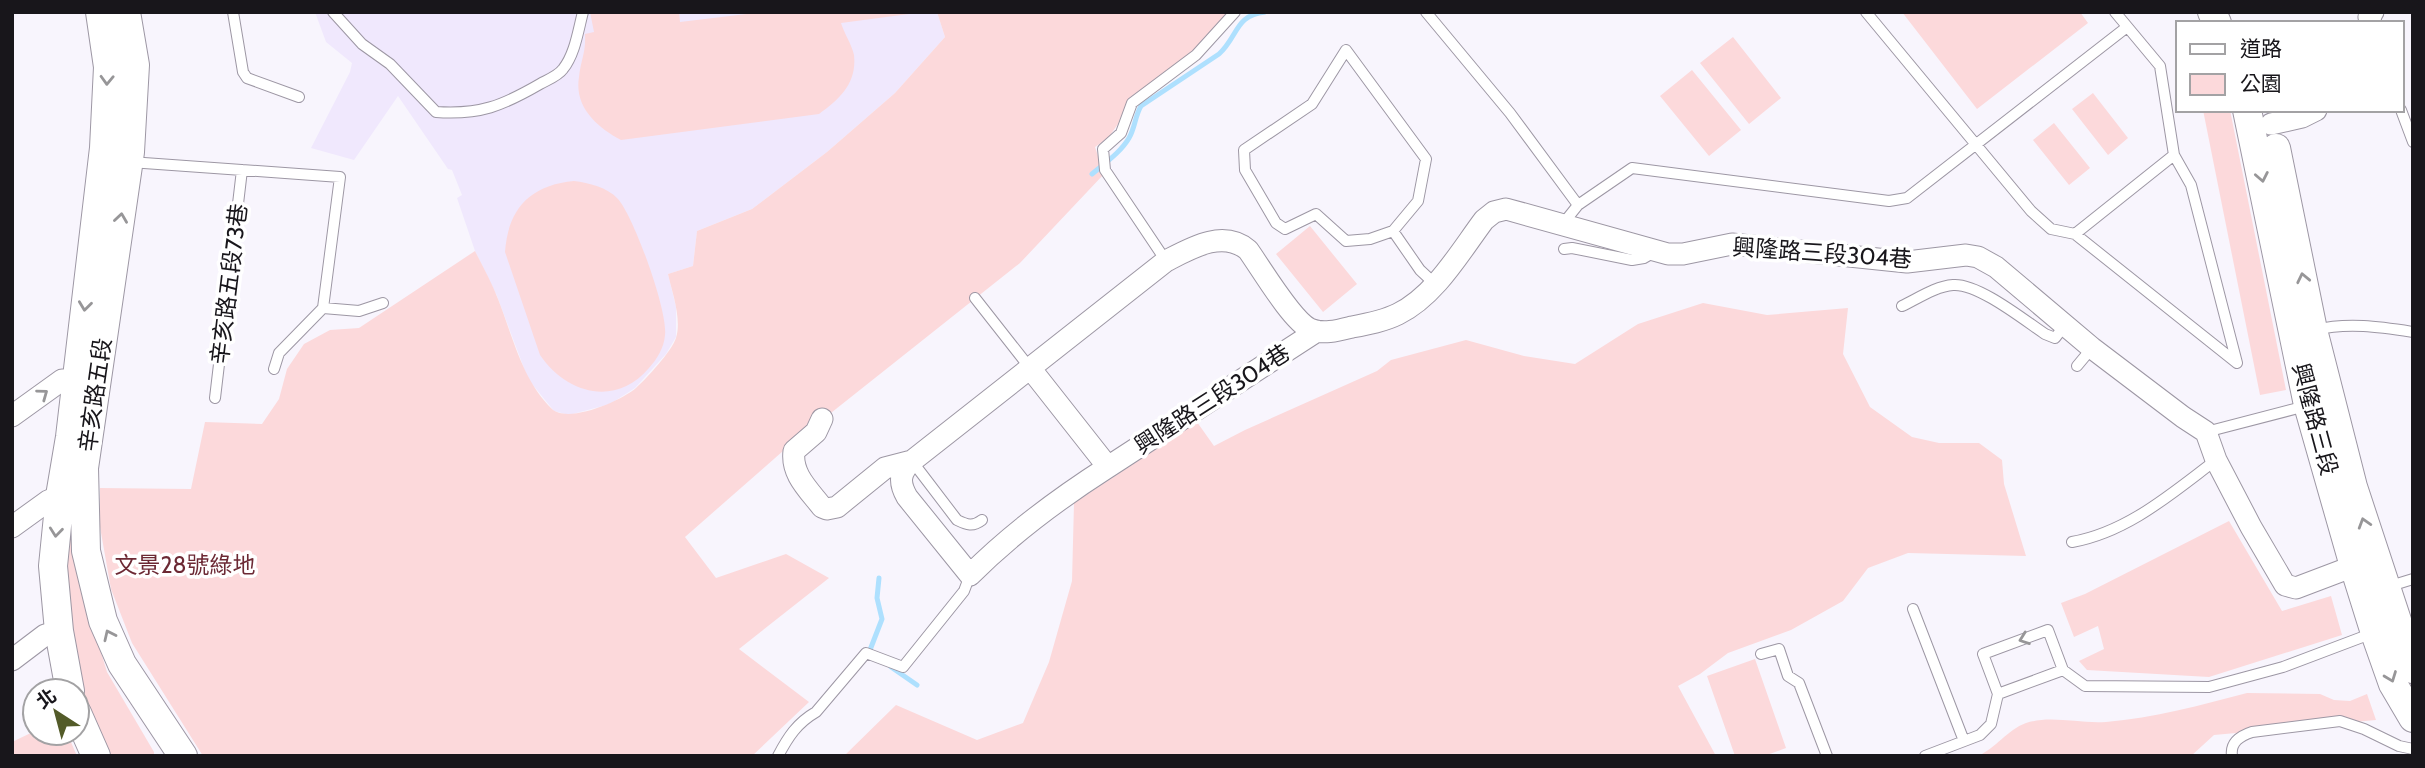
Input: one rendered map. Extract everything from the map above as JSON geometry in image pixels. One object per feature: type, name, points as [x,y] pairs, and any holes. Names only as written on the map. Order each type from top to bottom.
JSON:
[{"type":"main road","name":"辛亥路五段","points":[[100,12],[108,67],[116,163],[84,468],[86,551],[103,621],[122,664],[183,756]]},
{"type":"main road","name":"辛亥路五段","points":[[67,677],[59,631],[53,566],[76,380],[135,65],[126,12]]},
{"type":"main road","name":"興隆路三段","points":[[2261,115],[2304,333],[2384,588],[2413,669]]},
{"type":"main road","name":"興隆路三段","points":[[2304,333],[2308,405],[2375,632],[2393,684],[2413,718]]},
{"type":"main road","points":[[131,677],[130,691],[134,709],[162,756]]},
{"type":"street","points":[[2261,115],[2302,117],[2312,112]]},
{"type":"street","name":"興隆路三段304巷","points":[[822,419],[816,432],[794,451],[792,463],[796,474],[822,507],[827,509],[837,507],[885,468],[912,461],[1167,261],[1204,244],[1221,240],[1240,243],[1248,250],[1295,316],[1310,329],[1335,331],[1385,320],[1413,305],[1435,285],[1485,220],[1494,212],[1506,209],[1656,251],[1683,254],[1732,244],[1907,262],[1966,255],[1978,257],[1996,267],[2092,348],[2206,432]]},
{"type":"street","name":"興隆路三段304巷","points":[[981,571],[1019,539],[1056,500],[1317,331]]},
{"type":"street","points":[[1030,368],[1108,467]]},
{"type":"street","points":[[12,416],[62,380],[76,380]]},
{"type":"street","points":[[2206,432],[2216,460],[2285,585],[2295,588],[2354,566],[2384,588]]},
{"type":"street","points":[[912,461],[902,474],[902,488],[981,571]]},
{"type":"street","points":[[12,527],[48,501],[60,496]]},
{"type":"street","points":[[12,660],[45,635],[59,631]]},
{"type":"lane","points":[[233,12],[243,72],[247,78],[299,97]]},
{"type":"lane","points":[[333,12],[362,44],[390,64],[436,112],[464,114],[499,105],[562,71],[574,46],[583,12]]},
{"type":"lane","points":[[1167,261],[1105,170],[1103,149],[1121,133],[1132,103],[1196,55],[1235,12]]},
{"type":"lane","points":[[1426,12],[1510,113],[1578,205]]},
{"type":"lane","points":[[1866,12],[2031,211],[2050,229],[2075,233],[2237,363],[2191,185],[2174,155],[2160,66],[2115,12]]},
{"type":"lane","points":[[1562,225],[1578,205],[1632,167],[1889,201],[1907,198],[2127,27]]},
{"type":"lane","points":[[1346,50],[1426,159],[1418,201],[1393,231],[1370,239],[1346,242],[1316,214],[1285,229],[1276,223],[1245,170],[1244,150],[1312,104],[1346,50]]},
{"type":"lane","points":[[2403,112],[2413,142]]},
{"type":"lane","points":[[2075,233],[2174,155]]},
{"type":"lane","name":"辛亥路五段73巷","points":[[116,163],[340,177],[323,308]]},
{"type":"lane","name":"辛亥路五段73巷","points":[[215,398],[242,170]]},
{"type":"lane","points":[[1393,231],[1420,270],[1435,285]]},
{"type":"lane","points":[[1564,249],[1572,248],[1632,260],[1656,251]]},
{"type":"lane","points":[[1902,306],[1954,285],[1979,292],[2055,338],[2065,325]]},
{"type":"lane","points":[[975,298],[1030,368]]},
{"type":"lane","points":[[274,369],[279,353],[323,308],[359,311],[383,303]]},
{"type":"lane","points":[[2304,333],[2328,327],[2365,325],[2413,332]]},
{"type":"lane","points":[[2077,366],[2092,348]]},
{"type":"lane","points":[[2206,432],[2308,405]]},
{"type":"lane","points":[[2072,542],[2091,538],[2132,520],[2216,460]]},
{"type":"lane","points":[[912,461],[957,520],[968,525],[982,520]]},
{"type":"lane","name":"興隆路三段304巷","points":[[778,756],[792,731],[806,717],[816,712],[866,653],[903,667],[981,571]]},
{"type":"lane","points":[[2384,588],[2413,579]]},
{"type":"lane","points":[[1913,609],[1964,741]]},
{"type":"lane","points":[[1925,756],[1980,735],[1991,724],[1998,694],[1983,654],[2048,630],[2063,670],[2085,686],[2209,687],[2283,667],[2375,632]]},
{"type":"lane","points":[[1761,654],[1779,649],[1788,676],[1799,683],[1827,756]]},
{"type":"lane","points":[[1998,694],[2063,670]]},
{"type":"lane","points":[[2232,756],[2234,743],[2240,736],[2252,732],[2340,721],[2413,749]]},
{"type":"shaded area","points":[[315,12],[937,12],[945,37],[895,93],[827,152],[752,209],[697,231],[693,266],[668,274],[676,307],[676,337],[666,354],[635,388],[610,404],[569,415],[554,411],[528,379],[497,296],[475,251],[457,198],[462,195],[452,170],[448,169],[398,96],[354,160],[311,148],[350,72],[352,63],[326,42]]},
{"type":"green space","points":[[590,12],[679,12],[680,22],[763,12],[924,12],[841,23],[854,55],[853,74],[846,89],[819,114],[621,140],[589,115],[580,98],[578,88],[585,34],[594,32]]},
{"type":"green space","name":"文景28號綠地","points":[[937,12],[1229,12],[1193,52],[1129,98],[1118,124],[1108,138],[1095,147],[1104,174],[1020,263],[783,451],[685,537],[716,578],[786,554],[829,578],[739,649],[809,702],[752,756],[203,756],[132,643],[111,589],[100,527],[100,488],[191,489],[205,422],[262,424],[279,399],[287,369],[304,344],[330,330],[359,328],[475,251],[496,293],[526,371],[533,385],[552,409],[570,414],[582,412],[629,393],[658,365],[676,338],[677,314],[668,274],[693,266],[697,231],[752,209],[827,152],[895,93],[945,37]]},
{"type":"green space","points":[[1902,12],[2080,12],[2088,23],[1977,109]]},
{"type":"green space","points":[[1733,37],[1781,98],[1749,124],[1700,63]]},
{"type":"green space","points":[[1692,70],[1741,130],[1709,156],[1660,96]]},
{"type":"green space","points":[[2093,93],[2128,138],[2108,155],[2072,109]]},
{"type":"green space","points":[[2203,112],[2230,112],[2286,390],[2260,395]]},
{"type":"green space","points":[[2054,123],[2090,168],[2069,185],[2033,140]]},
{"type":"green space","points":[[574,181],[609,191],[625,209],[649,265],[664,323],[663,344],[652,365],[636,380],[621,388],[606,391],[592,391],[563,379],[540,355],[505,252],[511,223],[524,202],[545,188]]},
{"type":"green space","points":[[1310,226],[1357,284],[1323,312],[1276,254]]},
{"type":"green space","points":[[1703,303],[1767,315],[1848,308],[1843,354],[1870,407],[1912,437],[1939,443],[1979,443],[2002,460],[2004,484],[2026,556],[1908,553],[1868,568],[1843,601],[1791,630],[1728,653],[1700,674],[1678,686],[1716,756],[844,756],[896,705],[977,740],[1023,723],[1049,662],[1072,581],[1074,503],[1197,422],[1214,446],[1377,371],[1391,360],[1466,340],[1524,356],[1575,364],[1638,324]]},
{"type":"green space","points":[[73,479],[92,623],[107,672],[154,756],[106,756],[91,724],[91,677],[78,677],[70,646],[63,578]]},
{"type":"green space","points":[[2229,521],[2282,611],[2331,596],[2342,635],[2209,677],[2087,670],[2079,661],[2104,649],[2098,626],[2074,637],[2061,603],[2085,594]]},
{"type":"green space","points":[[1755,659],[1786,748],[1764,756],[1735,756],[1707,676]]},
{"type":"green space","points":[[2247,693],[2320,694],[2334,700],[2350,701],[2367,694],[2376,720],[2214,735],[2191,756],[1978,756],[2026,723],[2055,720],[2124,720]]},
{"type":"green space","points":[[21,738],[21,747],[73,747],[77,756],[12,756],[12,742]]},
{"type":"waterway","points":[[1092,174],[1126,143],[1141,106],[1219,54],[1248,17],[1265,12]]},
{"type":"waterway","points":[[870,650],[882,619],[877,598],[879,578]]},
{"type":"waterway","points":[[891,667],[917,685]]}]
